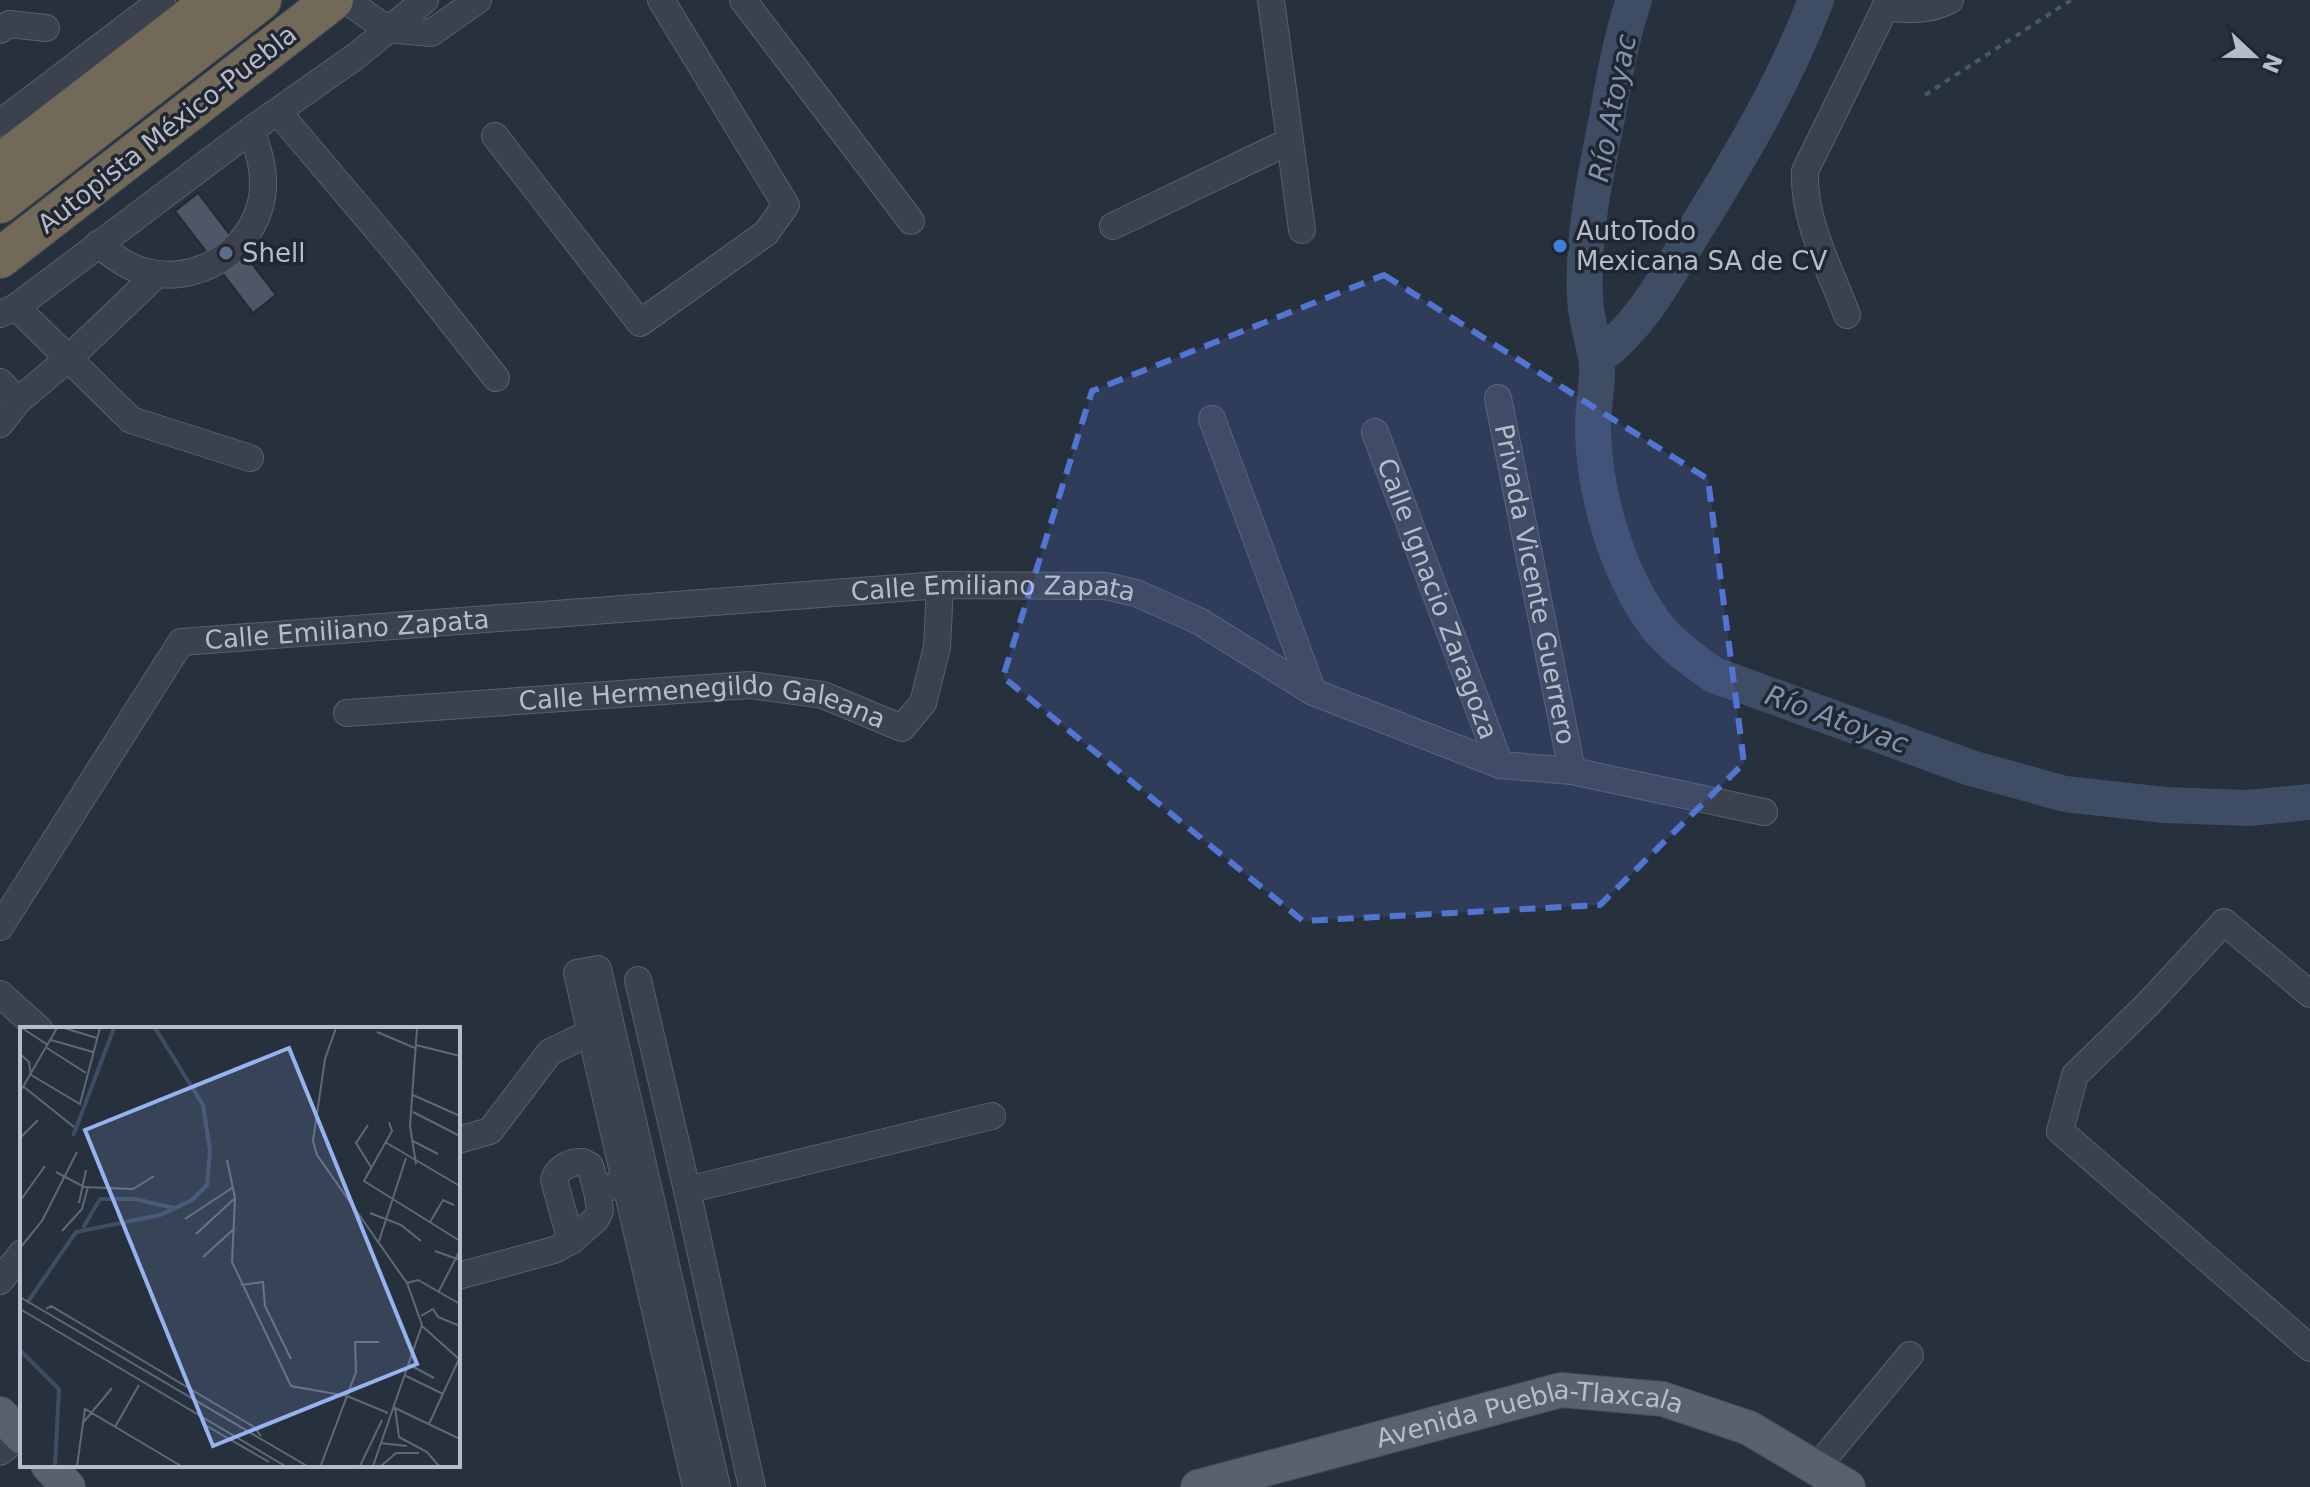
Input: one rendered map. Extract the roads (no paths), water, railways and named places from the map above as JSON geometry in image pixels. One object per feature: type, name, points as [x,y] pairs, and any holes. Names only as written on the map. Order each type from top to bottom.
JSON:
[{"type":"highway","points":[[0,164],[213,0]]},
{"type":"highway","points":[[0,203],[261,0]]},
{"type":"highway","points":[[0,238],[308,0]]},
{"type":"highway","name":"Autopista México-Puebla","points":[[0,258],[345,1]]},
{"type":"main road","name":"Avenida Puebla-Tlaxcala","points":[[1198,1487],[1561,1390],[1663,1399],[1749,1428],[1848,1487]]},
{"type":"main road","points":[[50,1467],[68,1487]]},
{"type":"street","points":[[250,458],[131,420],[69,358],[8,310],[356,56],[425,0]]},
{"type":"street","points":[[0,278],[345,1],[387,29],[431,33],[478,0]]},
{"type":"street","points":[[495,136],[640,323],[766,233],[786,205],[661,0]]},
{"type":"street","points":[[743,0],[911,221]]},
{"type":"street","points":[[1271,0],[1302,230]]},
{"type":"street","points":[[1847,315],[1809,217],[1804,194],[1805,171],[1887,4],[1912,10],[1938,6],[1950,0]]},
{"type":"street","points":[[0,123],[145,5]]},
{"type":"street","points":[[0,30],[9,24],[46,28]]},
{"type":"street","points":[[278,112],[398,254],[496,378]]},
{"type":"street","points":[[98,244],[128,265],[157,274],[188,274],[217,263],[242,241],[258,213],[264,180],[251,130]]},
{"type":"street","points":[[1113,226],[1290,141]]},
{"type":"street","points":[[0,424],[9,392],[69,358],[157,274]]},
{"type":"street","name":"Privada Vicente Guerrero","points":[[1498,398],[1572,771]]},
{"type":"street","points":[[1212,419],[1313,692]]},
{"type":"street","name":"Calle Ignacio Zaragoza","points":[[1375,432],[1500,765]]},
{"type":"street","name":"Calle Emiliano Zapata","points":[[0,927],[181,642],[940,585],[1105,586],[1136,593],[1199,621],[1313,692],[1500,765],[1572,771],[1764,812]]},
{"type":"street","name":"Calle Hermenegildo Galeana","points":[[347,713],[750,685],[823,695],[902,728],[923,703],[937,647],[940,585]]},
{"type":"street","points":[[2310,994],[2224,922],[2147,1005],[2075,1075],[2060,1131],[2310,1348]]},
{"type":"street","points":[[638,980],[752,1487]]},
{"type":"street","points":[[0,994],[37,1027]]},
{"type":"street","points":[[460,1139],[490,1131],[550,1052],[600,1032],[693,1427],[717,1487]]},
{"type":"street","points":[[687,1190],[992,1116]]},
{"type":"street","points":[[460,1275],[554,1250],[571,1241],[596,1219],[600,1211],[597,1191],[590,1166],[583,1162],[555,1173],[554,1180],[571,1241]]},
{"type":"street","points":[[597,1191],[636,1180]]},
{"type":"street","points":[[0,1281],[20,1256]]},
{"type":"street","points":[[1817,1467],[1910,1355]]},
{"type":"street","points":[[693,1427],[696,1487]]},
{"type":"waterway","name":"Río Atoyac","points":[[1634,0],[1618,58],[1594,185],[1585,252],[1585,298],[1597,364],[1594,454],[1603,505],[1629,581],[1655,624],[1682,651],[1714,675],[1971,768],[2065,794],[2165,805],[2248,808],[2310,802]]},
{"type":"waterway","name":"Río Atoyac","points":[[1597,358],[1628,331],[1664,281],[1762,117],[1816,0]]},
{"type":"place","name":"AutoTodo Mexicana SA de CV","points":[[1560,246]]},
{"type":"place","name":"Shell","points":[[226,253]]}]
